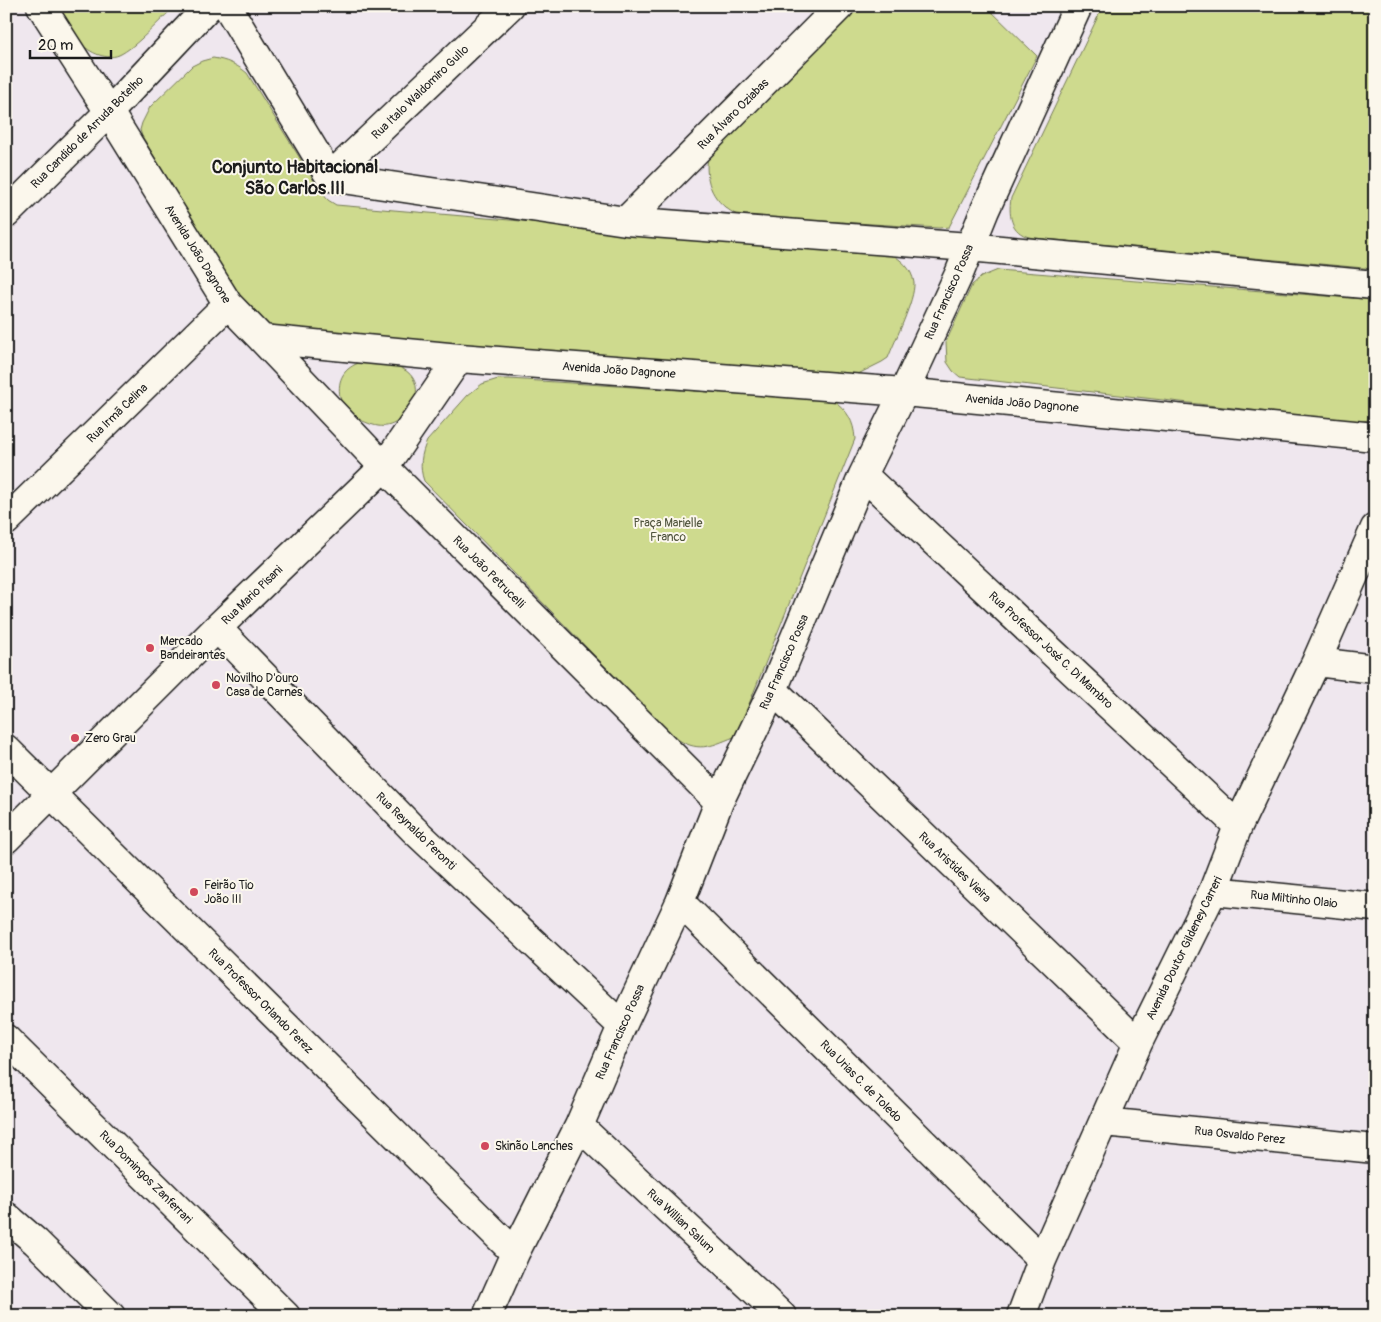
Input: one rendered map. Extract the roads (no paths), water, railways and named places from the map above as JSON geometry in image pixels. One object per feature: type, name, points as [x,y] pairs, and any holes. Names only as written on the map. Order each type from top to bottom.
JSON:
[{"type":"street","name":"Avenida João Dagnone","points":[[41,6],[228,304],[262,339],[459,358],[904,392],[1375,437]]},
{"type":"street","name":"Rua Candido de Arruda Botelho","points":[[6,214],[109,112],[209,6]]},
{"type":"street","points":[[227,6],[330,178],[626,221],[969,247],[1375,285]]},
{"type":"street","name":"Rua Italo Waldomiro Gullo","points":[[330,178],[510,6]]},
{"type":"street","name":"Rua Álvaro Oziabas","points":[[626,221],[840,6]]},
{"type":"street","name":"Rua Francisco Possa","points":[[488,1316],[515,1253],[579,1126],[622,1026],[680,902],[719,802],[772,690],[863,475],[904,392],[1078,6]]},
{"type":"street","name":"Rua Irmã Celina","points":[[6,521],[228,304]]},
{"type":"street","name":"Rua João Petrucelli","points":[[262,339],[384,467],[719,802]]},
{"type":"street","name":"Rua Mario Pisani","points":[[6,839],[217,628],[384,467],[459,358]]},
{"type":"street","name":"Rua Professor José C. Di Mambro","points":[[863,475],[1238,826]]},
{"type":"street","name":"Avenida Doutor Gildeney Carreri","points":[[1022,1316],[1042,1260],[1138,1043],[1213,891],[1238,826],[1316,662],[1375,528]]},
{"type":"street","name":"Rua Reynaldo Peronti","points":[[217,628],[413,830],[622,1026]]},
{"type":"street","points":[[1316,662],[1375,669]]},
{"type":"street","name":"Rua Aristides Vieira","points":[[772,690],[1138,1043]]},
{"type":"street","name":"Rua Professor Orlando Perez","points":[[6,749],[515,1253]]},
{"type":"street","name":"Rua Miltinho Olaio","points":[[1213,891],[1375,907]]},
{"type":"street","name":"Rua Urias C. de Toledo","points":[[680,902],[1042,1260]]},
{"type":"street","name":"Rua Domingos Zanferrari","points":[[6,1039],[286,1316]]},
{"type":"street","name":"Rua Osvaldo Perez","points":[[1104,1122],[1375,1149]]},
{"type":"street","name":"Rua Willian Salum","points":[[579,1126],[782,1316]]},
{"type":"street","points":[[6,1216],[36,1242],[111,1316]]},
{"type":"place","name":"Mercado Bandeirantes","points":[[150,648]]},
{"type":"place","name":"Novilho D'ouro Casa de Carnes","points":[[216,685]]},
{"type":"place","name":"Zero Grau","points":[[75,738]]},
{"type":"place","name":"Feirão Tio João III","points":[[194,892]]},
{"type":"place","name":"Skinão Lanches","points":[[485,1146]]},
{"type":"district","name":"Conjunto Habitacional São Carlos III","points":[[295,177]]},
{"type":"park label","name":"Praça Marielle Franco","points":[[668,530]]}]
